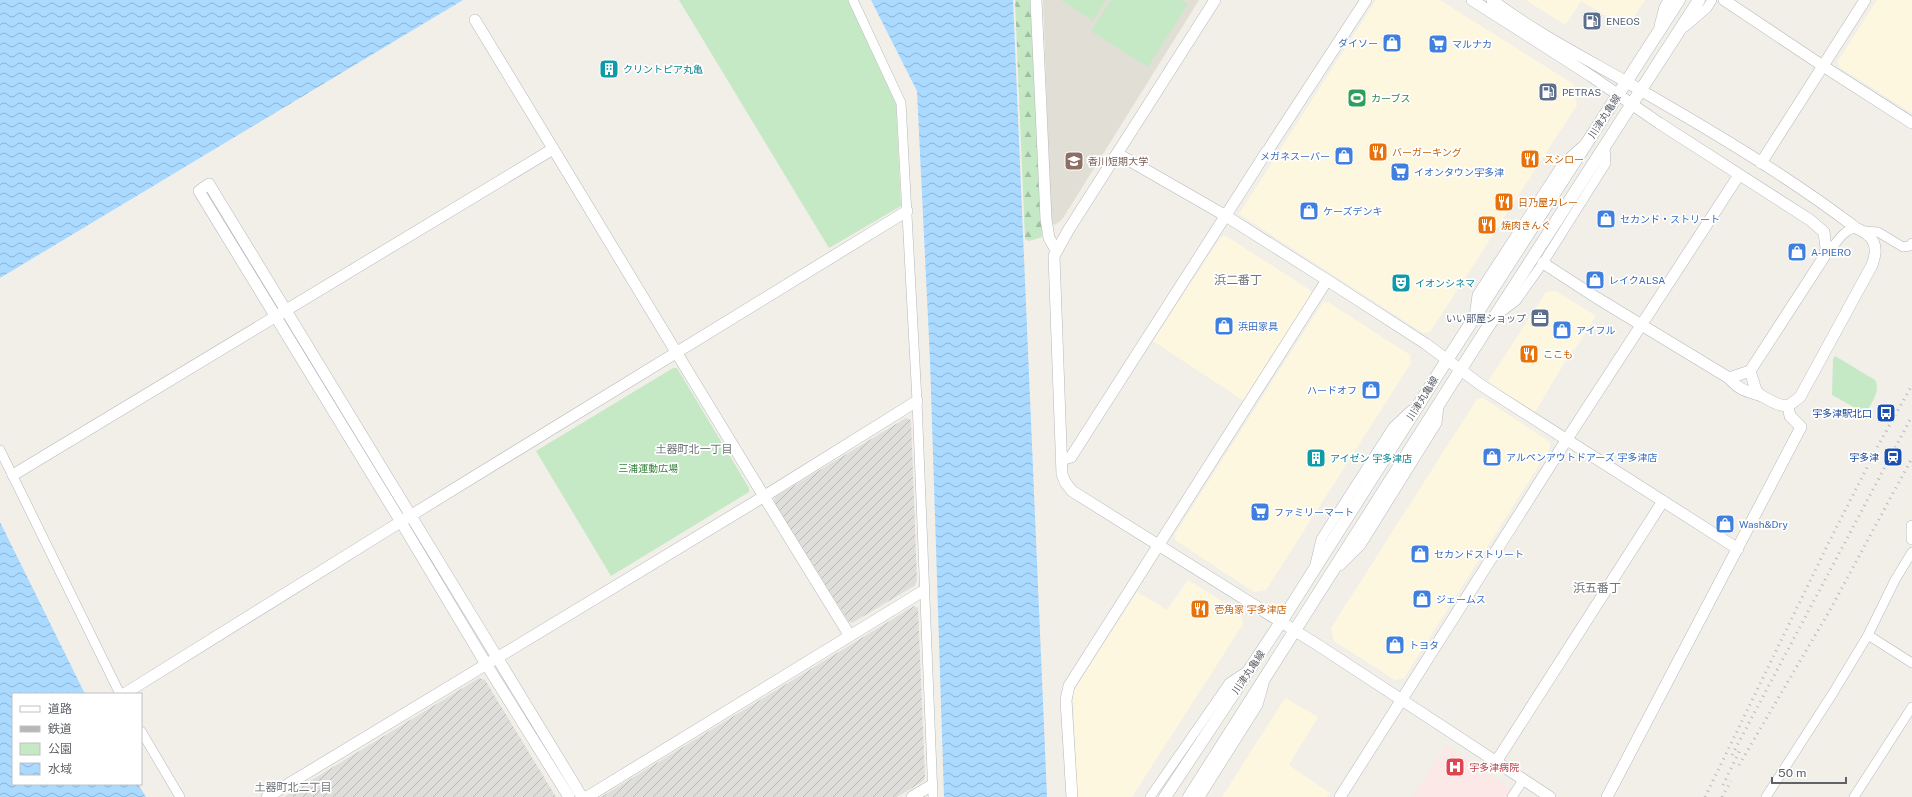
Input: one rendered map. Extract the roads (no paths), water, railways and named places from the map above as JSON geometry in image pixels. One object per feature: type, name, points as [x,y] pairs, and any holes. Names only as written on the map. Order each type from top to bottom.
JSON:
[{"type":"main road","name":"川津丸亀線","points":[[1165,797],[1314,571],[1586,142],[1679,0]]},
{"type":"main road","name":"川津丸亀線","points":[[1189,797],[1494,318],[1699,0]]},
{"type":"street","points":[[853,0],[901,103],[904,191],[907,212],[916,401],[933,797]]},
{"type":"street","points":[[1036,0],[1046,219],[1049,238],[1056,250]]},
{"type":"street","points":[[1216,0],[1056,250],[1053,261],[1061,460],[1062,474],[1065,482],[1072,491],[1160,544],[1550,797]]},
{"type":"street","points":[[1061,460],[1071,457],[1366,0]]},
{"type":"street","points":[[1472,0],[1499,5],[1598,67],[1641,90],[1761,163],[1822,202],[1860,229],[1876,247],[1876,253],[1872,265],[1800,396],[1788,406],[1778,406],[1761,396],[1756,390],[1750,371]]},
{"type":"street","points":[[1658,34],[1664,7],[1668,0]]},
{"type":"street","points":[[1678,33],[1707,8],[1712,0]]},
{"type":"street","points":[[1724,0],[1912,123]]},
{"type":"street","points":[[1761,163],[1865,0]]},
{"type":"street","points":[[1499,5],[1631,105],[1818,226],[1824,232],[1826,240],[1824,257]]},
{"type":"street","points":[[475,20],[763,496],[850,636]]},
{"type":"street","points":[[1494,318],[1516,301],[1543,263],[1606,163],[1605,146]]},
{"type":"street","points":[[13,475],[553,149]]},
{"type":"street","points":[[1118,154],[1226,216],[1327,280],[1567,440],[1738,549]]},
{"type":"street","points":[[1340,797],[1641,324],[1739,175]]},
{"type":"street","points":[[569,797],[486,664],[405,519],[285,310],[208,184],[199,191],[275,317],[405,519],[496,658],[582,797]]},
{"type":"street","points":[[126,693],[405,519],[907,212]]},
{"type":"street","points":[[1729,378],[1739,376],[1750,371],[1824,257],[1833,249],[1844,232],[1850,228],[1860,229],[1878,232],[1903,247],[1910,246],[1912,243]]},
{"type":"street","points":[[1543,263],[1597,298],[1729,378],[1734,384],[1750,394],[1761,396]]},
{"type":"street","points":[[1072,797],[1066,700],[1069,686],[1327,280]]},
{"type":"street","points":[[267,797],[763,496],[916,401]]},
{"type":"street","points":[[1607,797],[1801,427],[1790,416],[1788,406]]},
{"type":"street","points":[[0,450],[120,693]]},
{"type":"street","points":[[1496,762],[1663,501]]},
{"type":"street","points":[[1912,526],[1912,539]]},
{"type":"street","points":[[1766,797],[1833,693],[1868,634],[1895,580],[1912,552]]},
{"type":"street","points":[[587,797],[923,591]]},
{"type":"street","points":[[1868,634],[1912,663]]},
{"type":"street","points":[[1150,797],[1229,683],[1250,668]]},
{"type":"street","points":[[1200,797],[1216,769],[1258,705],[1266,675]]},
{"type":"street","points":[[1854,797],[1912,707]]},
{"type":"street","points":[[142,733],[180,797]]},
{"type":"street","points":[[1512,797],[1523,780]]},
{"type":"street","points":[[912,797],[932,785]]},
{"type":"water","points":[[0,0],[463,0],[0,278]]},
{"type":"water","points":[[871,0],[1013,0],[1047,797],[944,797],[930,360],[917,91]]},
{"type":"water","points":[[0,522],[85,693],[12,693],[12,785],[139,785],[146,797],[0,797]]},
{"type":"railway","points":[[1705,797],[1829,542],[1879,444],[1912,385]]},
{"type":"railway","points":[[1732,755],[1912,416]]},
{"type":"railway","points":[[1739,765],[1830,610],[1912,458]]},
{"type":"railway","points":[[1723,785],[1740,750]]},
{"type":"railway","points":[[1722,797],[1731,781]]},
{"type":"place","name":"ENEOS","points":[[1592,21]]},
{"type":"place","name":"ダイソー","points":[[1392,43]]},
{"type":"place","name":"マルナカ","points":[[1438,44]]},
{"type":"place","name":"クリントピア丸亀","points":[[609,69]]},
{"type":"place","name":"PETRAS","points":[[1548,92]]},
{"type":"place","name":"カーブス","points":[[1357,98]]},
{"type":"place","name":"バーガーキング","points":[[1378,152]]},
{"type":"place","name":"メガネスーパー","points":[[1344,156]]},
{"type":"place","name":"スシロー","points":[[1530,159]]},
{"type":"place","name":"香川短期大学","points":[[1074,161]]},
{"type":"place","name":"イオンタウン宇多津","points":[[1400,172]]},
{"type":"place","name":"日乃屋カレー","points":[[1504,202]]},
{"type":"place","name":"ケーズデンキ","points":[[1309,211]]},
{"type":"place","name":"セカンド・ストリート","points":[[1606,219]]},
{"type":"place","name":"焼肉きんぐ","points":[[1487,225]]},
{"type":"place","name":"A-PIERO","points":[[1797,252]]},
{"type":"place","name":"レイクALSA","points":[[1595,280]]},
{"type":"place","name":"イオンシネマ","points":[[1401,283]]},
{"type":"place","name":"いい部屋ショップ","points":[[1540,318]]},
{"type":"place","name":"浜田家具","points":[[1224,326]]},
{"type":"place","name":"アイフル","points":[[1562,330]]},
{"type":"place","name":"ここも","points":[[1529,354]]},
{"type":"place","name":"ハードオフ","points":[[1371,390]]},
{"type":"place","name":"宇多津駅北口","points":[[1886,413]]},
{"type":"place","name":"アルペンアウトドアーズ 宇多津店","points":[[1492,457]]},
{"type":"place","name":"宇多津","points":[[1893,457]]},
{"type":"place","name":"アイゼン 宇多津店","points":[[1316,458]]},
{"type":"place","name":"ファミリーマート","points":[[1260,512]]},
{"type":"place","name":"Wash&Dry","points":[[1725,524]]},
{"type":"place","name":"セカンドストリート","points":[[1420,554]]},
{"type":"place","name":"ジェームス","points":[[1422,599]]},
{"type":"place","name":"壱角家 宇多津店","points":[[1200,609]]},
{"type":"place","name":"トヨタ","points":[[1395,645]]},
{"type":"place","name":"宇多津病院","points":[[1455,767]]},
{"type":"district","name":"浜二番丁","points":[[1238,280]]},
{"type":"district","name":"土器町北一丁目","points":[[694,449]]},
{"type":"district","name":"浜五番丁","points":[[1597,588]]},
{"type":"district","name":"土器町北二丁目","points":[[293,787]]},
{"type":"park label","name":"三浦運動広場","points":[[648,468]]}]
